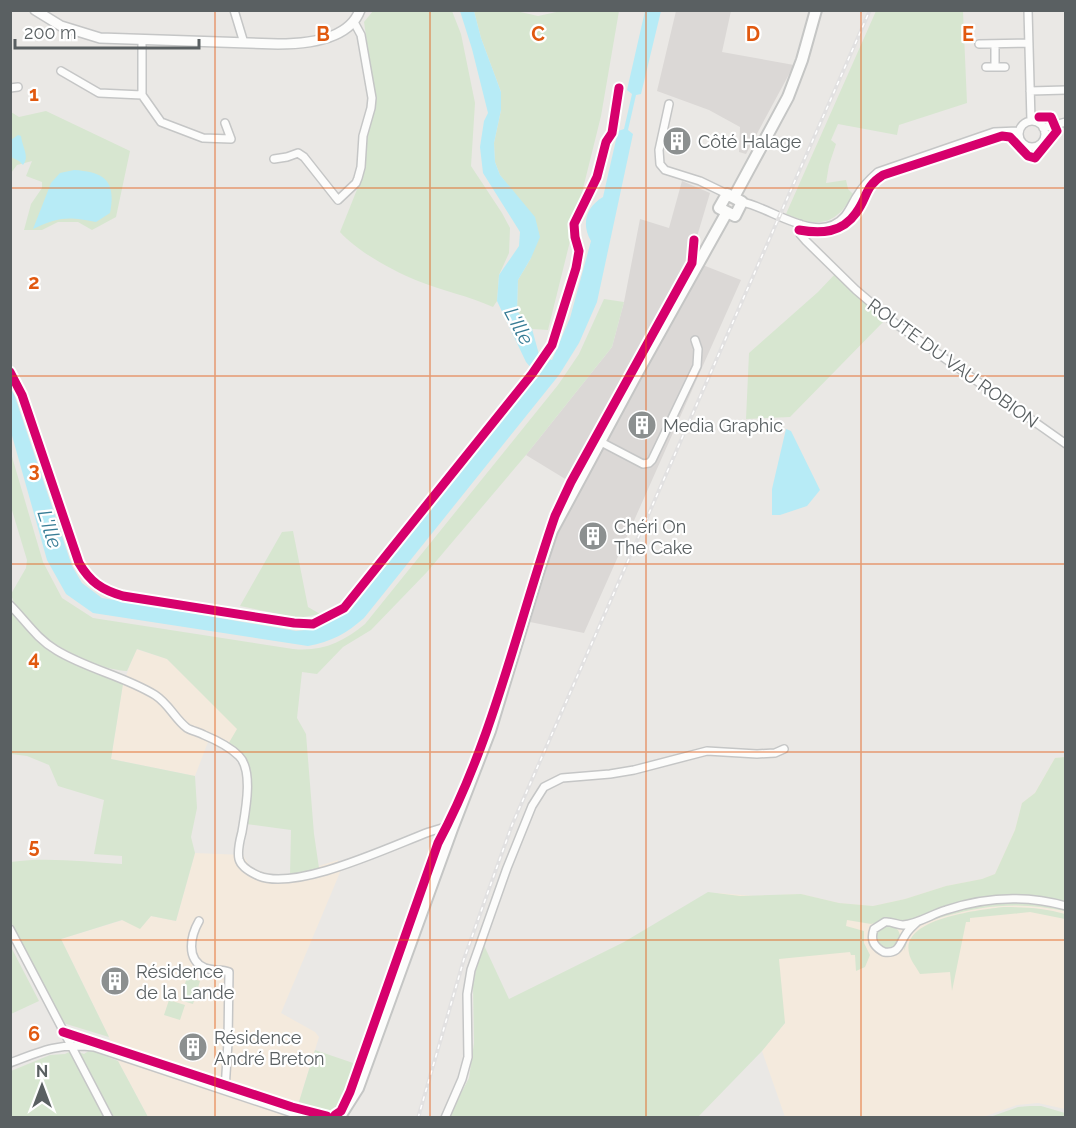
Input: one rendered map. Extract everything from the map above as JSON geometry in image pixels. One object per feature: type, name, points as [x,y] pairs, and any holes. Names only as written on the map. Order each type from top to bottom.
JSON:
[{"type":"main road","points":[[734,197],[735,216],[719,207],[734,197],[788,97],[802,60],[816,10]]},
{"type":"main road","points":[[339,1118],[358,1088],[490,730],[552,531],[599,441],[727,212]]},
{"type":"main road","points":[[345,1118],[358,1095],[358,1088]]},
{"type":"street","points":[[35,10],[62,26],[90,36],[142,41],[286,45],[307,42],[349,28],[360,10]]},
{"type":"street","points":[[234,10],[244,43]]},
{"type":"street","points":[[1028,10],[1031,121]]},
{"type":"street","points":[[274,159],[287,158],[298,153],[304,157],[338,200],[356,183],[361,166],[363,136],[372,98],[361,35],[354,22]]},
{"type":"street","points":[[142,41],[142,94],[163,124],[198,136],[231,139],[225,123]]},
{"type":"street","points":[[979,44],[1029,43]]},
{"type":"street","points":[[995,44],[995,67]]},
{"type":"street","points":[[986,67],[1005,67]]},
{"type":"street","points":[[61,71],[99,93],[142,94]]},
{"type":"street","points":[[1030,91],[1065,90]]},
{"type":"street","points":[[669,104],[658,157],[665,170],[700,181],[800,224],[823,227],[837,223],[846,215],[868,180],[890,166],[994,132],[1019,131]]},
{"type":"street","points":[[1031,121],[1037,122],[1043,128],[1044,138],[1040,144],[1034,146],[1024,144],[1020,138],[1019,131],[1023,124],[1031,121]]},
{"type":"street","points":[[1043,128],[1065,122]]},
{"type":"street","name":"ROUTE DU VAU ROBION","points":[[800,224],[800,234],[806,241],[886,316],[1065,444]]},
{"type":"street","points":[[599,441],[643,464],[649,464],[697,366],[698,349],[695,340]]},
{"type":"street","points":[[10,605],[37,635],[56,650],[153,694],[167,705],[186,727],[211,738],[239,757],[245,766],[247,784],[238,856],[242,866],[258,876],[279,880],[303,877],[429,832],[442,828],[452,829]]},
{"type":"street","points":[[445,1118],[467,1064],[469,1041],[467,994],[471,970],[507,868],[532,806],[544,787],[562,778],[634,770],[707,751],[757,754],[775,753],[784,749]]},
{"type":"street","points":[[917,922],[894,951],[884,952],[874,945],[873,932],[879,924],[885,922],[904,925],[956,907],[990,900],[1032,899],[1065,906]]},
{"type":"street","points":[[199,921],[191,938],[191,948],[195,959],[202,967],[229,972],[225,1090]]},
{"type":"street","points":[[895,923],[904,936]]},
{"type":"street","points":[[10,929],[110,1118]]},
{"type":"street","points":[[10,1063],[46,1050],[72,1044],[94,1047],[307,1118]]},
{"type":"shaded area","points":[[676,11],[731,11],[722,52],[794,65],[746,154],[739,152],[740,127],[709,110],[657,91]]},
{"type":"shaded area","points":[[682,181],[710,193],[690,260],[741,280],[584,633],[530,622],[551,548],[580,488],[526,455],[612,347],[624,302],[640,219],[669,228]]},
{"type":"shaded area","points":[[136,649],[167,659],[238,729],[225,750],[208,742],[195,776],[111,759],[123,684]]},
{"type":"shaded area","points":[[1065,757],[1065,1109],[1038,1103],[1017,1105],[983,1117],[785,1117],[762,1051],[785,1023],[718,893],[754,896],[801,894],[839,903],[873,906],[995,874],[1015,830],[1022,803],[1035,793],[1055,758]]},
{"type":"shaded area","points":[[195,853],[243,855],[249,865],[276,876],[290,875],[338,860],[341,870],[281,1013],[315,1032],[319,1037],[296,1117],[148,1117],[118,1061],[109,1037],[61,939],[123,920],[140,928],[151,916],[176,921]]},
{"type":"green space","points":[[373,11],[452,11],[461,34],[475,103],[471,166],[510,228],[509,253],[499,275],[497,301],[493,307],[427,285],[398,272],[366,254],[340,232],[364,172],[367,128],[376,106],[364,22]]},
{"type":"green space","points":[[474,11],[516,11],[538,16],[561,11],[619,11],[601,116],[548,330],[532,329],[517,311],[518,280],[531,258],[527,210],[500,175],[495,162],[494,143],[501,110],[501,92],[481,38]]},
{"type":"green space","points":[[876,11],[963,11],[967,103],[899,125],[897,135],[838,124],[831,140],[836,144],[826,183],[846,180],[848,189],[853,194],[847,205],[840,213],[825,221],[808,221],[786,214]]},
{"type":"green space","points":[[46,111],[130,151],[116,217],[92,230],[78,222],[58,222],[42,230],[24,230],[31,204],[42,188],[42,182],[26,176],[32,161],[17,165],[11,173],[11,112],[19,117]]},
{"type":"green space","points":[[836,273],[886,319],[790,417],[746,419],[749,353],[818,292]]},
{"type":"green space","points":[[604,299],[624,302],[612,347],[526,455],[427,572],[371,630],[343,647],[317,674],[302,672],[297,718],[306,734],[319,868],[290,875],[291,830],[246,824],[251,794],[251,771],[245,759],[227,746],[237,729],[167,659],[137,649],[127,671],[112,669],[76,656],[58,646],[42,635],[17,608],[11,594],[26,568],[27,560],[11,507],[10,450],[43,562],[62,598],[93,618],[293,649],[313,649],[340,641],[365,624],[558,385],[579,354]]},
{"type":"green space","points":[[293,531],[308,607],[320,614],[298,618],[240,606],[282,532]]},
{"type":"green space","points":[[11,611],[52,653],[123,684],[111,759],[195,776],[197,808],[191,837],[195,853],[176,921],[151,916],[140,929],[122,920],[61,939],[109,1037],[63,1023],[10,920],[11,862],[53,860],[122,864],[122,856],[94,854],[104,800],[58,786],[49,765],[27,756],[11,754]]},
{"type":"green space","points":[[1065,757],[1065,902],[1018,896],[956,904],[907,922],[889,919],[871,924],[847,920],[846,926],[864,931],[864,943],[870,955],[865,967],[856,971],[855,955],[851,955],[850,952],[779,959],[785,1023],[762,1051],[698,1117],[449,1116],[469,1078],[474,1043],[473,985],[482,941],[509,999],[624,942],[708,892],[740,896],[801,894],[839,903],[873,906],[946,886],[982,879],[995,874],[1015,830],[1022,803],[1035,793],[1055,758]]},
{"type":"green space","points":[[1013,902],[1036,903],[1065,909],[1065,911],[1020,905],[961,912],[933,920],[917,928],[909,935],[904,951],[906,940],[912,929],[920,922],[960,909]]},
{"type":"green space","points":[[1003,907],[1050,910],[1065,914],[1065,919],[1030,912],[970,918],[970,922],[966,922],[952,991],[950,972],[920,974],[909,953],[910,941],[917,931],[944,918]]},
{"type":"green space","points":[[888,925],[896,929],[900,937],[896,945],[888,949],[880,945],[876,937],[880,929]]},
{"type":"green space","points":[[10,945],[39,1001],[11,1014],[10,1014]]},
{"type":"green space","points":[[187,977],[200,981],[193,1004],[180,1000]]},
{"type":"green space","points":[[169,1000],[185,1005],[180,1020],[164,1015]]},
{"type":"green space","points":[[73,1050],[84,1054],[90,1050],[118,1061],[148,1117],[11,1118],[11,1071],[50,1055],[65,1054]]},
{"type":"green space","points":[[315,1050],[359,1065],[340,1106],[330,1113],[298,1105]]},
{"type":"green space","points":[[1041,1106],[1065,1113],[1065,1117],[990,1117],[1018,1107]]},
{"type":"water","name":"L'Ille","points":[[460,11],[474,11],[481,38],[501,92],[501,110],[494,143],[495,162],[500,175],[535,217],[540,237],[518,280],[517,311],[532,329],[540,358],[552,360],[570,318],[591,241],[586,228],[587,216],[597,201],[603,197],[618,131],[624,129],[632,94],[627,90],[645,11],[661,11],[641,94],[636,95],[628,130],[633,134],[597,302],[579,343],[559,375],[364,618],[338,636],[308,646],[93,613],[66,594],[47,560],[11,432],[11,388],[72,566],[82,583],[102,598],[296,631],[316,629],[347,613],[538,376],[526,362],[497,301],[499,275],[519,246],[520,232],[483,173],[480,147],[484,121],[488,113]]},
{"type":"water","points":[[18,135],[21,136],[26,155],[23,165],[11,157],[11,140]]},
{"type":"water","points":[[74,170],[94,173],[106,181],[111,193],[110,213],[96,222],[63,219],[33,229],[51,183],[60,173]]},
{"type":"water","points":[[786,429],[791,431],[820,490],[807,506],[780,515],[772,515],[772,489]]},
{"type":"railway","points":[[418,1118],[464,959],[512,825],[870,10]]},
{"type":"cycle path","points":[[10,372],[22,395],[79,563],[92,580],[103,588],[123,596],[313,624],[344,608],[532,374],[552,345],[576,268],[579,251],[574,224],[597,177],[606,142],[612,133],[619,88]]},
{"type":"cycle path","points":[[799,230],[823,232],[844,225],[856,213],[872,184],[883,175],[1002,136],[1010,137],[1028,156],[1035,158],[1057,131],[1051,117],[1039,117]]},
{"type":"cycle path","points":[[335,1115],[341,1111],[350,1092],[438,843],[457,804],[489,724],[555,516],[571,482],[692,263],[694,240]]},
{"type":"cycle path","points":[[63,1032],[292,1107],[327,1116]]},
{"type":"place","name":"Côté Halage","points":[[677,141]]},
{"type":"place","name":"Media Graphic","points":[[642,425]]},
{"type":"place","name":"Chéri On The Cake","points":[[593,536]]},
{"type":"place","name":"Résidence de la Lande","points":[[115,981]]},
{"type":"place","name":"Résidence André Breton","points":[[193,1047]]}]
